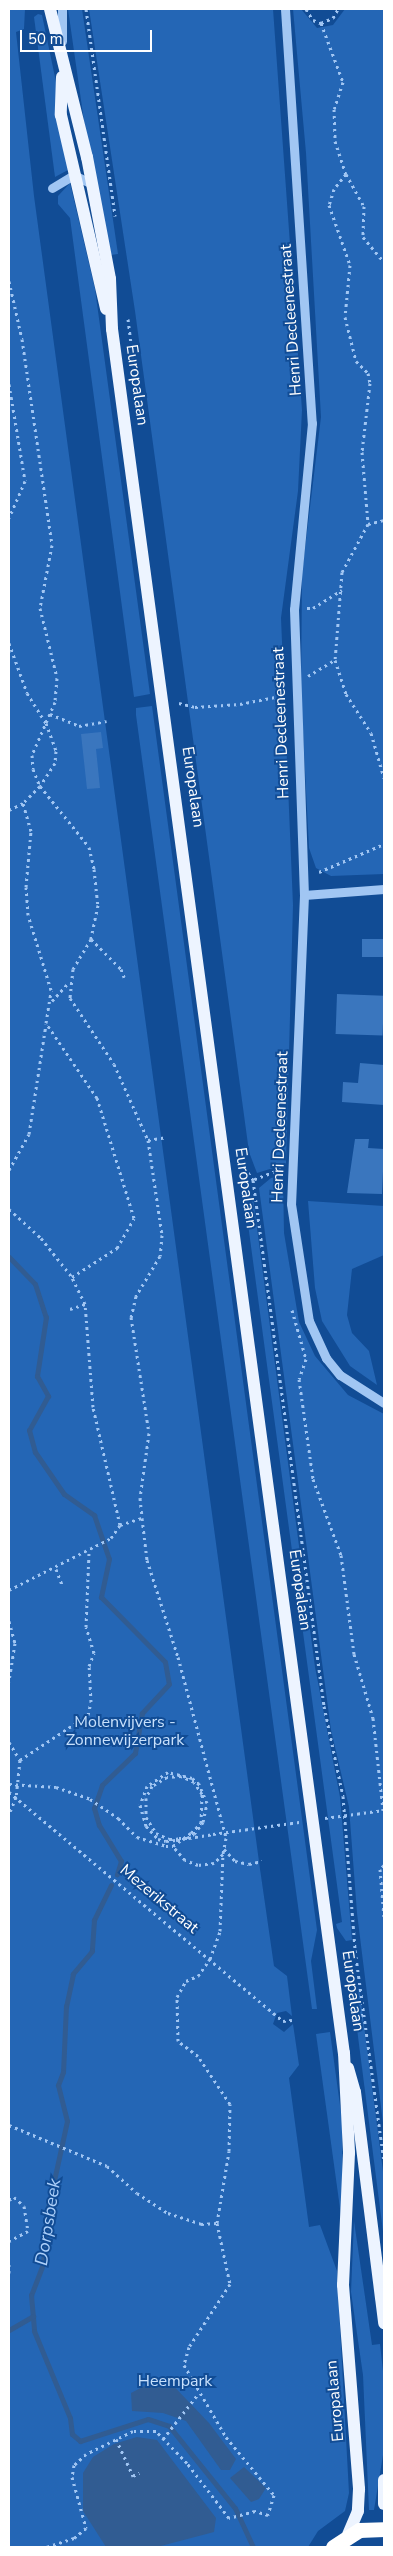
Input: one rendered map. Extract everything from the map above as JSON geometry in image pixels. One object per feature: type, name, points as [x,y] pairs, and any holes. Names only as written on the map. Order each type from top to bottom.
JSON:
[{"type":"highway","name":"Europalaan","points":[[333,2547],[348,2534],[372,2528],[384,2529]]},
{"type":"main road","name":"Europalaan","points":[[50,9],[92,184],[110,279],[112,328],[344,2053],[348,2153],[344,2304],[360,2489],[358,2511],[348,2534]]},
{"type":"main road","name":"Europalaan","points":[[62,58],[61,115],[112,328]]},
{"type":"main road","name":"Europalaan","points":[[344,2053],[355,2092],[384,2323]]},
{"type":"main road","points":[[384,2480],[384,2504]]},
{"type":"street","points":[[62,9],[62,58]]},
{"type":"street","name":"Henri Decleenestraat","points":[[285,9],[312,423],[294,609],[304,895],[291,1204],[300,1280],[309,1321],[326,1358],[340,1375],[384,1403]]},
{"type":"street","points":[[52,188],[74,175],[92,184]]},
{"type":"street","points":[[304,895],[384,889]]},
{"type":"path","points":[[86,9],[116,226]]},
{"type":"path","points":[[306,9],[313,20],[322,23],[333,18],[338,9]]},
{"type":"path","points":[[322,23],[342,73],[334,109],[334,141],[346,174],[364,206],[363,237],[384,262]]},
{"type":"path","points":[[346,174],[334,189],[329,205],[350,265],[345,317],[356,361],[368,373],[370,383],[362,452],[368,524],[342,572],[343,590],[335,660],[346,694],[371,734],[384,778]]},
{"type":"path","points":[[9,281],[22,339],[52,545],[40,608],[57,678],[50,714],[32,755],[40,786],[89,847],[98,905],[91,939],[70,982],[52,1001],[46,1023],[29,1134],[9,1170]]},
{"type":"path","points":[[9,384],[25,481],[9,518]]},
{"type":"path","points":[[368,524],[384,520]]},
{"type":"path","points":[[300,608],[314,608],[343,590]]},
{"type":"path","points":[[9,643],[27,693],[46,723],[56,751],[55,763],[40,786],[23,803],[9,810]]},
{"type":"path","points":[[299,682],[335,660]]},
{"type":"path","points":[[179,702],[196,707],[240,704],[280,696],[287,687]]},
{"type":"path","points":[[50,714],[79,726],[107,721]]},
{"type":"path","points":[[23,803],[31,831],[26,887],[28,915],[52,1001]]},
{"type":"path","points":[[319,872],[384,844]]},
{"type":"path","points":[[91,939],[121,969],[124,978]]},
{"type":"path","points":[[46,2547],[74,2538],[86,2528],[72,2477],[74,2465],[86,2454],[117,2441],[133,2431],[156,2431],[187,2463],[229,2518],[247,2513],[268,2515],[274,2495],[226,2437],[184,2365],[189,2346],[230,2284],[217,2223],[229,2151],[230,2104],[207,2068],[178,2041],[177,2021],[177,1997],[186,1981],[198,1976],[210,1959],[220,1931],[224,1852],[222,1814],[147,1560],[142,1518],[140,1498],[149,1434],[131,1317],[136,1296],[160,1256],[162,1235],[148,1140],[114,1064],[70,998],[70,982]]},
{"type":"path","points":[[46,1023],[97,1098],[134,1218],[117,1248],[72,1278]]},
{"type":"path","points":[[148,1140],[166,1137]]},
{"type":"path","points":[[286,1168],[275,1170],[253,1180],[324,1706],[343,1796],[355,1950],[384,2162]]},
{"type":"path","points":[[275,1170],[277,1205]]},
{"type":"path","points":[[9,1210],[40,1238],[72,1278],[85,1304],[93,1407],[120,1525]]},
{"type":"path","points":[[291,1299],[294,1326],[306,1358],[298,1379],[313,1478],[341,1555],[354,1654],[374,1718],[384,1810],[316,1820]]},
{"type":"path","points":[[70,1309],[85,1304]]},
{"type":"path","points":[[9,1590],[56,1569],[89,1551],[96,1545],[111,1538],[120,1525],[142,1518]]},
{"type":"path","points":[[20,1760],[88,1715],[89,1666],[94,1652],[86,1627],[89,1551]]},
{"type":"path","points":[[56,1569],[62,1585]]},
{"type":"path","points":[[9,1621],[15,1643],[9,1682]]},
{"type":"path","points":[[9,1742],[20,1760],[19,1784],[16,1798],[9,1814]]},
{"type":"path","points":[[173,1846],[191,1833],[201,1823],[204,1803],[198,1788],[181,1776],[160,1780],[148,1791],[144,1807],[149,1825],[169,1839],[187,1838],[198,1830],[206,1816],[207,1804],[200,1784],[178,1772],[161,1775],[147,1786],[140,1805],[146,1826],[158,1839],[166,1841],[306,1821]]},
{"type":"path","points":[[9,1784],[56,1787],[90,1799],[104,1807],[137,1837],[173,1846],[185,1860],[198,1866],[214,1864],[224,1852]]},
{"type":"path","name":"Mezerikstraat","points":[[9,1792],[283,2021],[292,2020]]},
{"type":"path","points":[[224,1852],[235,1861],[249,1864],[262,1860]]},
{"type":"path","points":[[384,1865],[380,1869],[384,1918]]},
{"type":"path","points":[[353,2017],[365,2014]]},
{"type":"path","points":[[10,2127],[50,2141],[107,2166],[136,2193],[168,2213],[201,2224],[217,2223]]},
{"type":"path","points":[[9,2200],[14,2197],[24,2206],[28,2231],[9,2241]]},
{"type":"path","points":[[9,2264],[9,2273]]},
{"type":"path","points":[[163,2439],[199,2393]]},
{"type":"path","points":[[117,2441],[133,2476],[139,2472]]},
{"type":"green space","points":[[9,9],[25,9],[24,29],[16,32],[34,196],[260,1869],[274,1966],[287,1976],[292,2016],[286,2011],[277,2013],[273,2024],[284,2032],[293,2024],[299,2065],[289,2078],[309,2227],[320,2225],[337,2271],[349,2493],[345,2511],[318,2531],[308,2547],[9,2547]]},
{"type":"green space","points":[[68,9],[82,9],[118,254],[111,255],[85,128]]},
{"type":"green space","points":[[89,9],[273,9],[302,410],[298,491],[281,618],[293,905],[286,1164],[257,1173],[249,1152],[135,311]]},
{"type":"green space","points":[[293,9],[301,9],[317,28],[333,25],[345,9],[384,9],[384,874],[331,876],[316,868],[309,848],[301,693],[302,573],[321,417],[306,153]]},
{"type":"green space","points":[[38,14],[42,15],[56,82],[68,170],[55,177],[34,17]]},
{"type":"green space","points":[[70,183],[95,289],[150,694],[134,697],[70,218],[58,204],[58,196]]},
{"type":"green space","points":[[152,706],[317,1930],[311,1961],[317,2009],[312,2009],[136,715],[136,708]]},
{"type":"green space","points":[[241,1172],[253,1198],[315,1667],[340,1797],[352,1940],[346,1941],[336,1924],[342,1922]]},
{"type":"green space","points":[[283,1176],[284,1233],[299,1322],[315,1356],[348,1395],[384,1414],[384,2131],[357,1913],[349,1807],[331,1730],[259,1188],[271,1178]]},
{"type":"green space","points":[[308,1201],[384,1206],[384,1255],[352,1269],[347,1315],[352,1333],[369,1351],[377,1385],[350,1366],[322,1321],[315,1288]]},
{"type":"green space","points":[[359,1987],[384,2179],[384,2239],[356,2021]]},
{"type":"green space","points":[[330,2032],[342,2120],[343,2230],[316,2034]]},
{"type":"green space","points":[[354,2221],[372,2345],[380,2344],[384,2380],[384,2449],[374,2510],[369,2510],[363,2375],[351,2292]]},
{"type":"shaded area","points":[[164,2376],[209,2423],[236,2459],[230,2470],[221,2470],[186,2421],[163,2413],[132,2411],[131,2393]]},
{"type":"shaded area","points":[[137,2437],[157,2440],[216,2518],[214,2532],[157,2547],[106,2547],[83,2511],[83,2473],[93,2457],[114,2444]]},
{"type":"shaded area","points":[[244,2467],[266,2488],[259,2499],[251,2502],[230,2478]]},
{"type":"building","points":[[101,732],[103,748],[96,749],[100,788],[87,789],[81,734]]},
{"type":"building","points":[[362,939],[384,939],[384,957],[362,957]]},
{"type":"building","points":[[337,994],[384,996],[383,1036],[336,1034]]},
{"type":"building","points":[[360,1063],[384,1065],[384,1105],[342,1102],[343,1082],[358,1083]]},
{"type":"building","points":[[355,1139],[369,1139],[368,1148],[384,1149],[382,1194],[347,1193]]},
{"type":"waterway","name":"Dorpsbeek","points":[[9,1257],[35,1284],[46,1317],[37,1376],[48,1396],[29,1430],[35,1452],[64,1494],[94,1515],[109,1559],[101,1597],[165,1662],[169,1684],[142,1713],[135,1753],[102,1785],[94,1808],[99,1825],[121,1861],[117,1874]]},
{"type":"waterway","name":"Dorpsbeek","points":[[111,1885],[94,1920],[92,1951],[73,1974],[66,2006],[63,2072],[58,2085],[67,2121],[47,2213],[43,2264],[31,2295],[34,2331],[70,2418],[72,2434],[80,2441],[148,2419],[169,2426],[235,2508],[253,2547]]},
{"type":"waterway","points":[[9,2330],[33,2316]]},
{"type":"park label","name":"Molenvijvers - Zonnewijzerpark","points":[[125,1731]]},
{"type":"park label","name":"Heempark","points":[[175,2381]]}]
